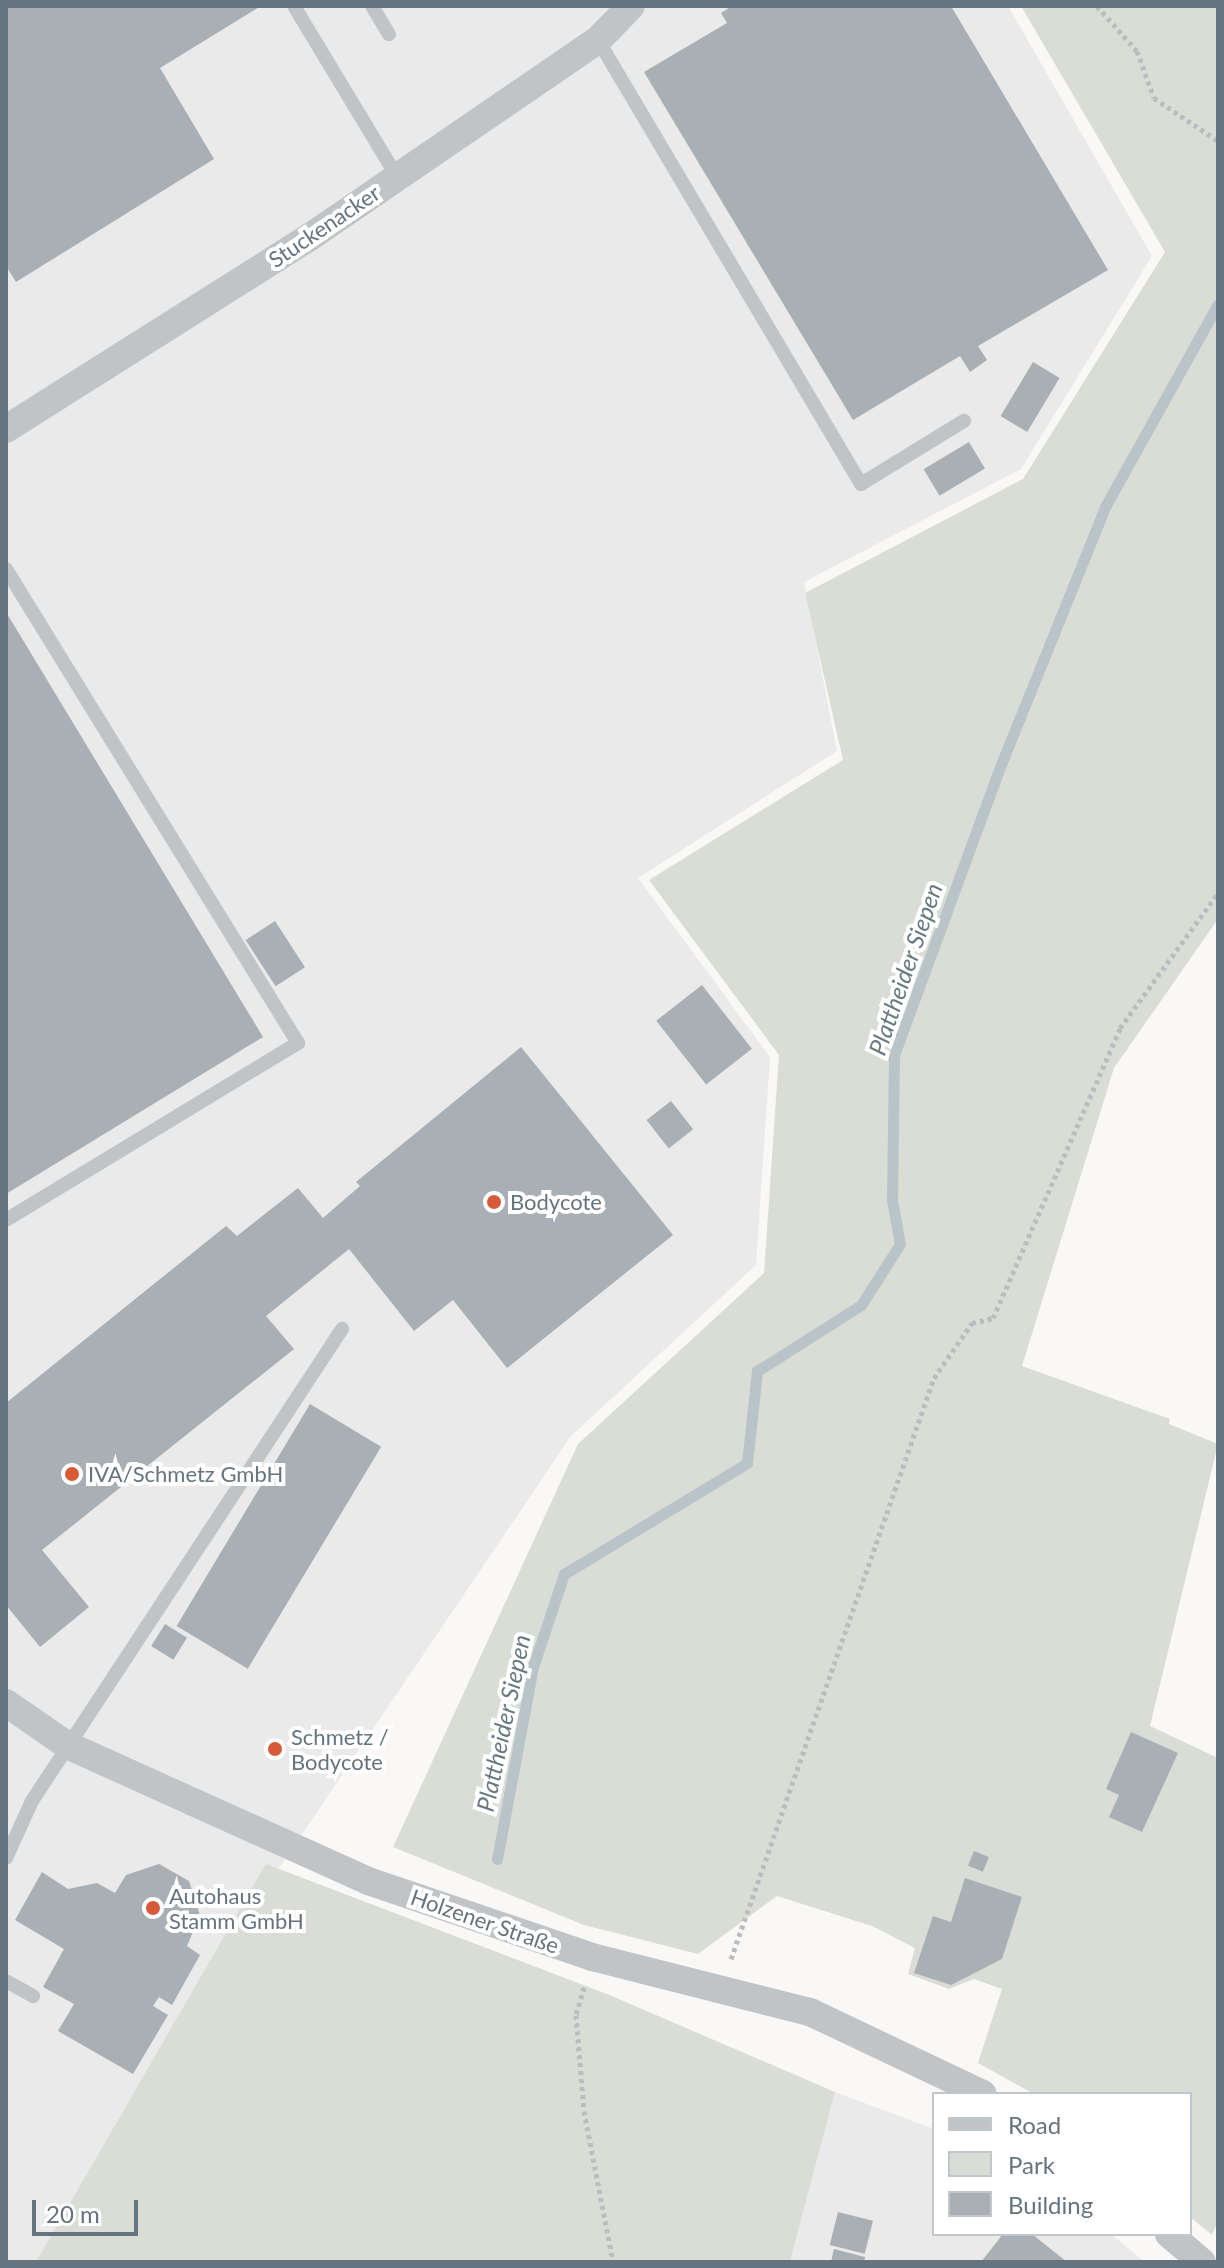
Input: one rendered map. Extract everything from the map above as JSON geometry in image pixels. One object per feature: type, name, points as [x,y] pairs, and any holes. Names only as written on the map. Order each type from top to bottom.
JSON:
[{"type":"street","name":"Stuckenacker","points":[[6,429],[397,177],[598,40],[631,6]]},
{"type":"street","name":"Holzener Straße","points":[[6,1703],[67,1745],[368,1881],[592,1957],[810,2012],[979,2092]]},
{"type":"street","points":[[1171,2236],[1202,2262]]},
{"type":"lane","points":[[294,6],[397,177]]},
{"type":"lane","points":[[372,6],[389,34]]},
{"type":"lane","points":[[598,40],[861,484],[964,421]]},
{"type":"lane","points":[[6,569],[298,1043],[6,1220]]},
{"type":"lane","points":[[6,1858],[67,1745],[342,1329]]},
{"type":"lane","points":[[6,1981],[33,1996]]},
{"type":"path","points":[[1097,6],[1137,51],[1154,98],[1218,141]]},
{"type":"path","points":[[721,1990],[934,1378],[972,1323],[993,1318],[1120,1028],[1218,893]]},
{"type":"path","points":[[592,1957],[576,2015],[584,2111],[613,2262]]},
{"type":"shaded area","points":[[6,6],[1008,6],[1152,256],[1021,469],[804,582],[837,751],[638,878],[770,1057],[756,1265],[571,1436],[219,1957],[43,2262],[6,2262]]},
{"type":"shaded area","points":[[835,2092],[932,2128],[932,2236],[1113,2236],[1145,2262],[790,2262]]},
{"type":"green space","points":[[1021,6],[1218,6],[1218,919],[1114,1068],[1022,1366],[1170,1419],[1169,1424],[1218,1444],[1150,1726],[1218,1758],[1218,2221],[1212,2235],[1192,2219],[1192,2092],[1030,2092],[978,2063],[1002,1989],[974,1979],[949,1989],[908,1974],[915,1948],[872,1926],[777,1896],[698,1954],[584,1925],[393,1847],[578,1444],[764,1273],[779,1055],[649,880],[843,760],[805,593],[1023,479],[1165,252]]},
{"type":"green space","points":[[266,1864],[607,1994],[835,2092],[790,2262],[36,2262]]},
{"type":"building","points":[[6,6],[261,6],[160,68],[214,159],[16,282],[6,266]]},
{"type":"building","points":[[732,6],[951,6],[1108,270],[978,346],[987,360],[970,372],[960,356],[853,420],[644,72],[727,23],[721,13]]},
{"type":"building","points":[[1033,362],[1060,378],[1027,432],[1001,416]]},
{"type":"building","points":[[969,442],[985,469],[940,496],[924,469]]},
{"type":"building","points":[[6,612],[263,1037],[6,1194]]},
{"type":"building","points":[[275,921],[305,967],[276,986],[246,940]]},
{"type":"building","points":[[702,985],[752,1049],[706,1085],[656,1021]]},
{"type":"building","points":[[521,1047],[673,1235],[507,1368],[453,1300],[414,1331],[349,1249],[266,1316],[294,1349],[42,1550],[89,1607],[40,1647],[6,1605],[6,1403],[226,1226],[237,1236],[298,1188],[323,1218],[360,1186],[356,1182]]},
{"type":"building","points":[[671,1101],[693,1129],[669,1148],[647,1120]]},
{"type":"building","name":"IVA/Schmetz GmbH","points":[[310,1404],[381,1447],[248,1669],[177,1626]]},
{"type":"building","points":[[165,1624],[187,1638],[173,1660],[151,1646]]},
{"type":"building","points":[[1131,1732],[1178,1753],[1142,1832],[1109,1817],[1119,1795],[1106,1789]]},
{"type":"building","points":[[974,1851],[989,1857],[983,1872],[968,1866]]},
{"type":"building","points":[[159,1864],[189,1881],[200,1915],[187,1946],[200,1955],[172,2005],[159,1997],[153,2006],[168,2015],[133,2074],[58,2031],[74,2004],[43,1987],[64,1949],[15,1920],[42,1872],[68,1889],[97,1883],[115,1893],[126,1875]]},
{"type":"building","points":[[965,1878],[1022,1897],[1002,1959],[951,1985],[914,1973],[933,1916],[951,1922]]},
{"type":"building","points":[[838,2212],[873,2221],[865,2254],[830,2245]]},
{"type":"building","points":[[1001,2236],[1034,2236],[1067,2262],[981,2262]]},
{"type":"building","points":[[834,2249],[865,2257],[864,2262],[831,2262]]},
{"type":"waterway","name":"Plattheider Siepen","points":[[497,1859],[533,1667],[564,1574],[747,1463],[757,1371],[861,1305],[900,1244],[892,1200],[894,1055],[1000,767],[1106,505],[1218,304]]},
{"type":"place","name":"Bodycote","points":[[494,1202]]},
{"type":"place","name":"IVA/Schmetz GmbH","points":[[72,1474]]},
{"type":"place","name":"Schmetz / Bodycote","points":[[275,1749]]},
{"type":"place","name":"Autohaus Stamm GmbH","points":[[153,1908]]}]
